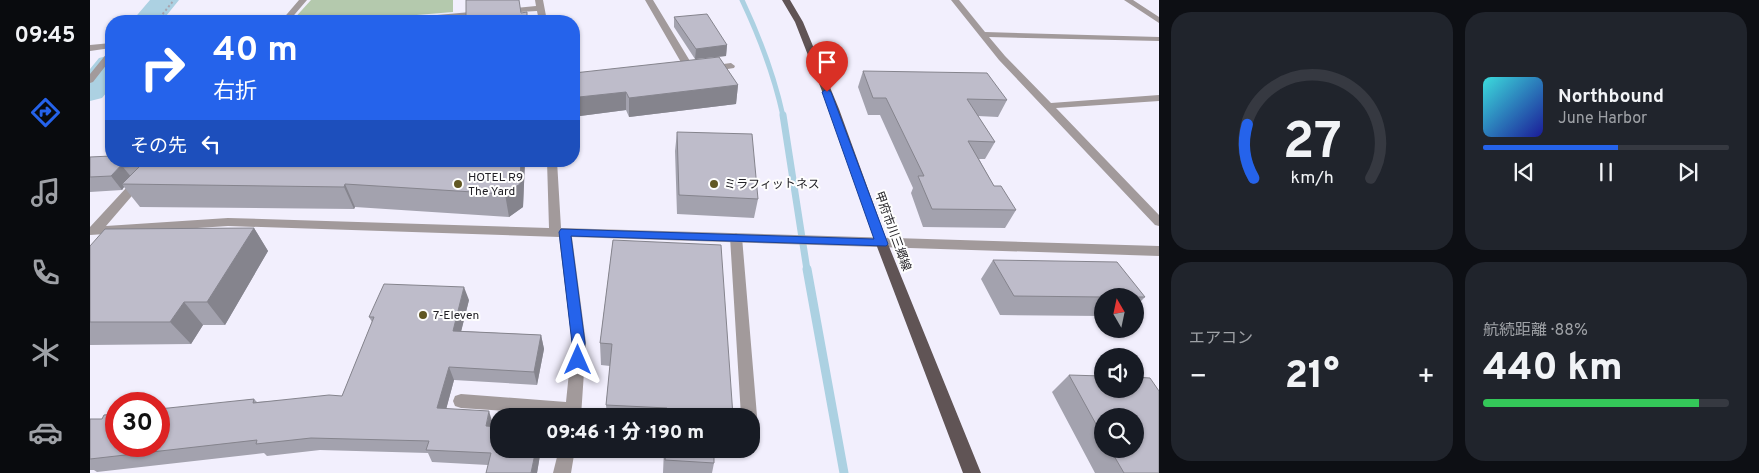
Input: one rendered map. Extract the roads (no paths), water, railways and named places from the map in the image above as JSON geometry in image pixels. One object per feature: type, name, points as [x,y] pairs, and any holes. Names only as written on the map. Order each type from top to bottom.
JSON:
[{"type":"main road","name":"甲府市川三郷線","points":[[786,0],[799,22],[834,109],[882,244],[972,473]]},
{"type":"street","points":[[290,15],[303,0]]},
{"type":"street","points":[[649,0],[686,71],[731,66]]},
{"type":"street","points":[[955,0],[1002,58],[1159,222]]},
{"type":"street","points":[[1128,0],[1159,21]]},
{"type":"street","points":[[444,15],[540,4]]},
{"type":"street","points":[[984,34],[1159,39]]},
{"type":"street","points":[[90,48],[105,47]]},
{"type":"street","points":[[90,80],[105,61]]},
{"type":"street","points":[[1048,106],[1159,98]]},
{"type":"street","points":[[92,231],[151,167]]},
{"type":"street","points":[[553,167],[560,232],[579,343],[573,408]]},
{"type":"street","points":[[92,231],[228,222],[736,237],[882,244],[1159,251]]},
{"type":"street","points":[[736,237],[748,408]]},
{"type":"street","points":[[461,401],[526,408]]},
{"type":"street","points":[[562,473],[564,458]]},
{"type":"waterway","points":[[152,15],[165,0]]},
{"type":"waterway","points":[[742,0],[766,57],[783,116]]},
{"type":"waterway","points":[[90,91],[105,72]]},
{"type":"waterway","points":[[783,115],[807,270]]},
{"type":"waterway","points":[[807,269],[844,473]]},
{"type":"place","name":"HOTEL R9 The Yard","points":[[458,184]]},
{"type":"place","name":"ミラフィットネス","points":[[714,184]]},
{"type":"place","name":"7-Eleven","points":[[423,315]]}]
